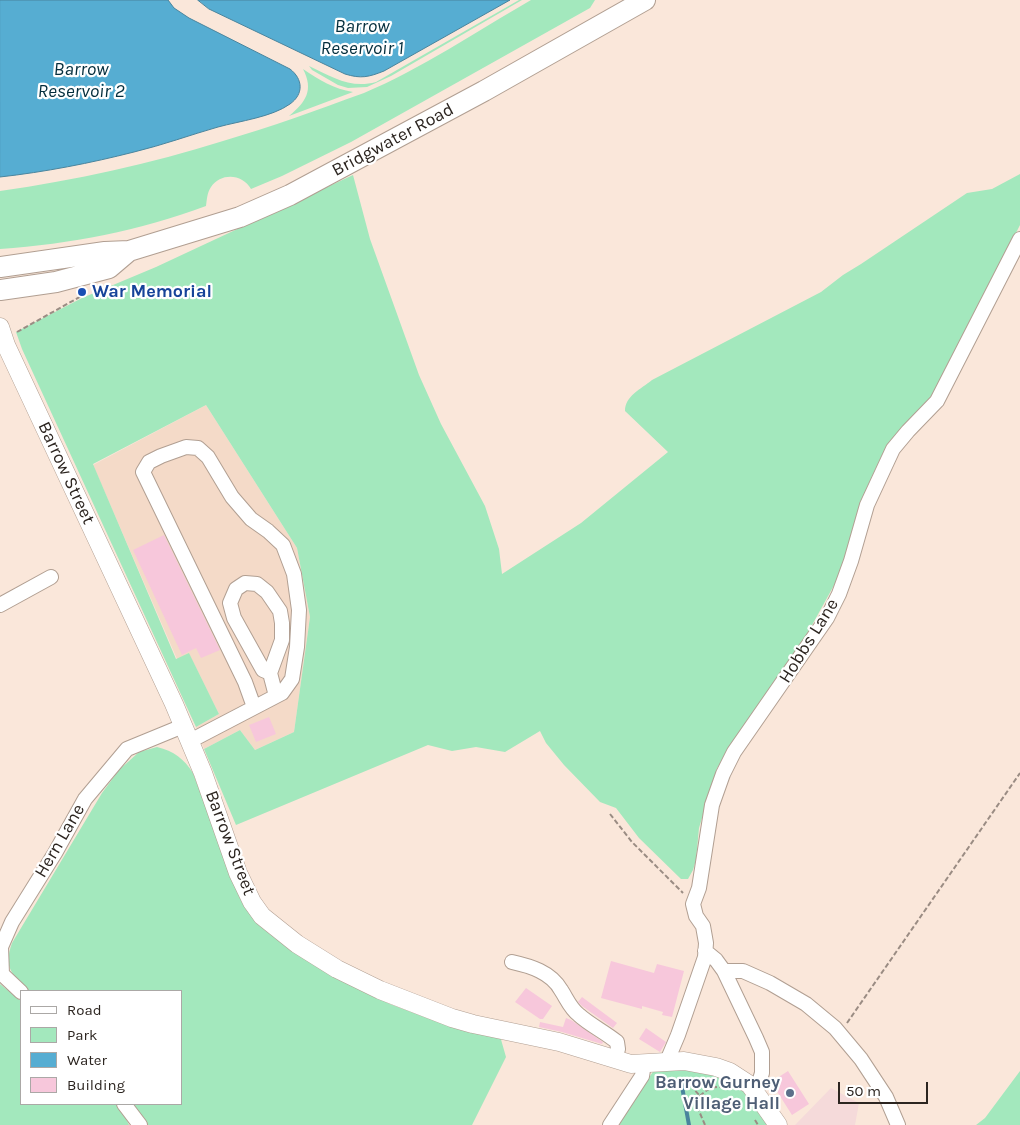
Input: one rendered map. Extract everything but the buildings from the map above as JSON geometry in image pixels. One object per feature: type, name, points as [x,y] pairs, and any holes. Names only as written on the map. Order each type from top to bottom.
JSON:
[{"type":"highway","name":"Bridgwater Road","points":[[4,264],[105,252],[129,252],[240,217],[290,195],[484,91],[645,0]]},
{"type":"highway","name":"Bridgwater Road","points":[[0,290],[40,285],[79,277],[109,268],[129,252]]},
{"type":"highway","points":[[0,282],[5,274],[4,264]]},
{"type":"main road","name":"Barrow Street","points":[[2,333],[187,734],[203,773],[238,873],[252,902],[262,916],[297,944],[337,969],[364,983],[428,1010],[473,1024],[559,1042],[631,1064],[675,1061],[716,1067],[730,1072],[750,1084],[778,1125]]},
{"type":"street","name":"Hobbs Lane","points":[[693,904],[699,888],[712,805],[723,774],[734,752],[827,618],[839,594],[867,505],[893,449],[937,401],[1020,239]]},
{"type":"street","points":[[254,707],[245,682],[143,472],[149,462],[186,447],[198,448],[208,457],[232,498],[251,519],[283,545],[294,574],[299,610],[297,647],[292,679],[282,693],[276,696],[270,673],[282,640],[280,611],[267,592],[257,584],[245,583],[236,589],[230,603],[234,618],[263,670],[270,673]]},
{"type":"street","points":[[0,605],[52,577]]},
{"type":"street","name":"Hern Lane","points":[[20,991],[2,974],[0,948],[6,925],[55,853],[85,799],[108,769],[127,749],[187,734],[249,712],[254,707],[276,696]]},
{"type":"street","points":[[675,1061],[706,943],[703,926],[696,916],[693,904]]},
{"type":"street","points":[[705,951],[716,960],[724,971],[762,1052],[762,1074],[756,1092]]},
{"type":"street","points":[[512,962],[531,966],[551,978],[560,988],[568,1004],[579,1016],[617,1042],[618,1049],[615,1060]]},
{"type":"street","points":[[724,971],[743,971],[770,983],[806,1004],[840,1033],[861,1059],[886,1097],[898,1125]]},
{"type":"street","points":[[610,1125],[642,1076],[644,1064]]},
{"type":"street","points":[[125,1105],[140,1125]]},
{"type":"path","points":[[2,333],[85,294],[79,277]]},
{"type":"path","points":[[840,1033],[1020,773]]},
{"type":"path","points":[[610,814],[632,842],[693,904]]},
{"type":"path","points":[[675,1061],[684,1067],[692,1087],[700,1096],[699,1111],[705,1125]]},
{"type":"path","points":[[700,1096],[707,1090],[718,1086],[733,1092]]},
{"type":"path","points":[[754,1118],[758,1125]]},
{"type":"shaded area","points":[[206,405],[297,548],[310,617],[294,732],[255,750],[240,730],[204,749],[196,727],[219,714],[189,654],[177,659],[93,465]]},
{"type":"shaded area","points":[[831,1088],[859,1103],[855,1125],[795,1125]]},
{"type":"green space","points":[[522,0],[391,76],[367,87],[348,88],[338,85],[312,70],[309,66],[334,78],[350,83],[367,84],[376,82]]},
{"type":"green space","points":[[531,0],[595,0],[590,8],[351,142],[251,189],[243,180],[226,177],[215,182],[211,187],[206,206],[156,223],[79,240],[0,249],[0,191],[57,182],[168,157],[259,130],[329,106],[364,93],[407,73]]},
{"type":"green space","points":[[303,69],[327,84],[353,92],[289,116],[304,101],[308,89]]},
{"type":"green space","points":[[1020,174],[1020,225],[939,385],[883,453],[868,485],[838,578],[811,627],[779,678],[717,768],[699,828],[696,860],[688,879],[681,879],[639,838],[616,808],[600,802],[564,765],[546,743],[540,731],[505,752],[476,747],[452,751],[428,745],[236,825],[204,749],[240,730],[255,750],[294,732],[310,617],[297,548],[206,405],[93,464],[176,659],[189,653],[219,714],[196,727],[22,349],[16,332],[82,298],[156,267],[353,175],[370,239],[419,375],[441,424],[485,506],[499,549],[502,574],[581,523],[668,452],[625,411],[628,401],[639,390],[652,380],[821,292],[843,275],[967,193],[992,189]]},
{"type":"green space","points":[[157,747],[178,756],[186,764],[193,773],[237,890],[339,978],[390,1004],[451,1027],[500,1036],[506,1057],[472,1125],[146,1125],[132,1105],[182,1105],[182,990],[28,990],[14,975],[8,959],[12,943],[102,793],[119,770],[139,752]]},
{"type":"green space","points":[[0,984],[20,1000],[20,1105],[119,1105],[129,1125],[0,1125]]},
{"type":"green space","points":[[697,1068],[739,1084],[772,1125],[615,1125],[655,1069]]},
{"type":"green space","points":[[1020,1071],[1020,1125],[976,1125],[985,1118]]},
{"type":"water","name":"Barrow Reservoir 2","points":[[0,0],[168,0],[174,8],[189,18],[290,69],[297,77],[300,91],[295,100],[290,104],[265,115],[118,156],[51,170],[0,177]]},
{"type":"water","name":"Barrow Reservoir 1","points":[[198,0],[510,0],[384,71],[360,77],[345,74],[209,9]]},
{"type":"waterway","points":[[681,1081],[689,1125]]},
{"type":"place","name":"War Memorial","points":[[82,292]]},
{"type":"place","name":"Barrow Gurney Village Hall","points":[[790,1093]]}]
